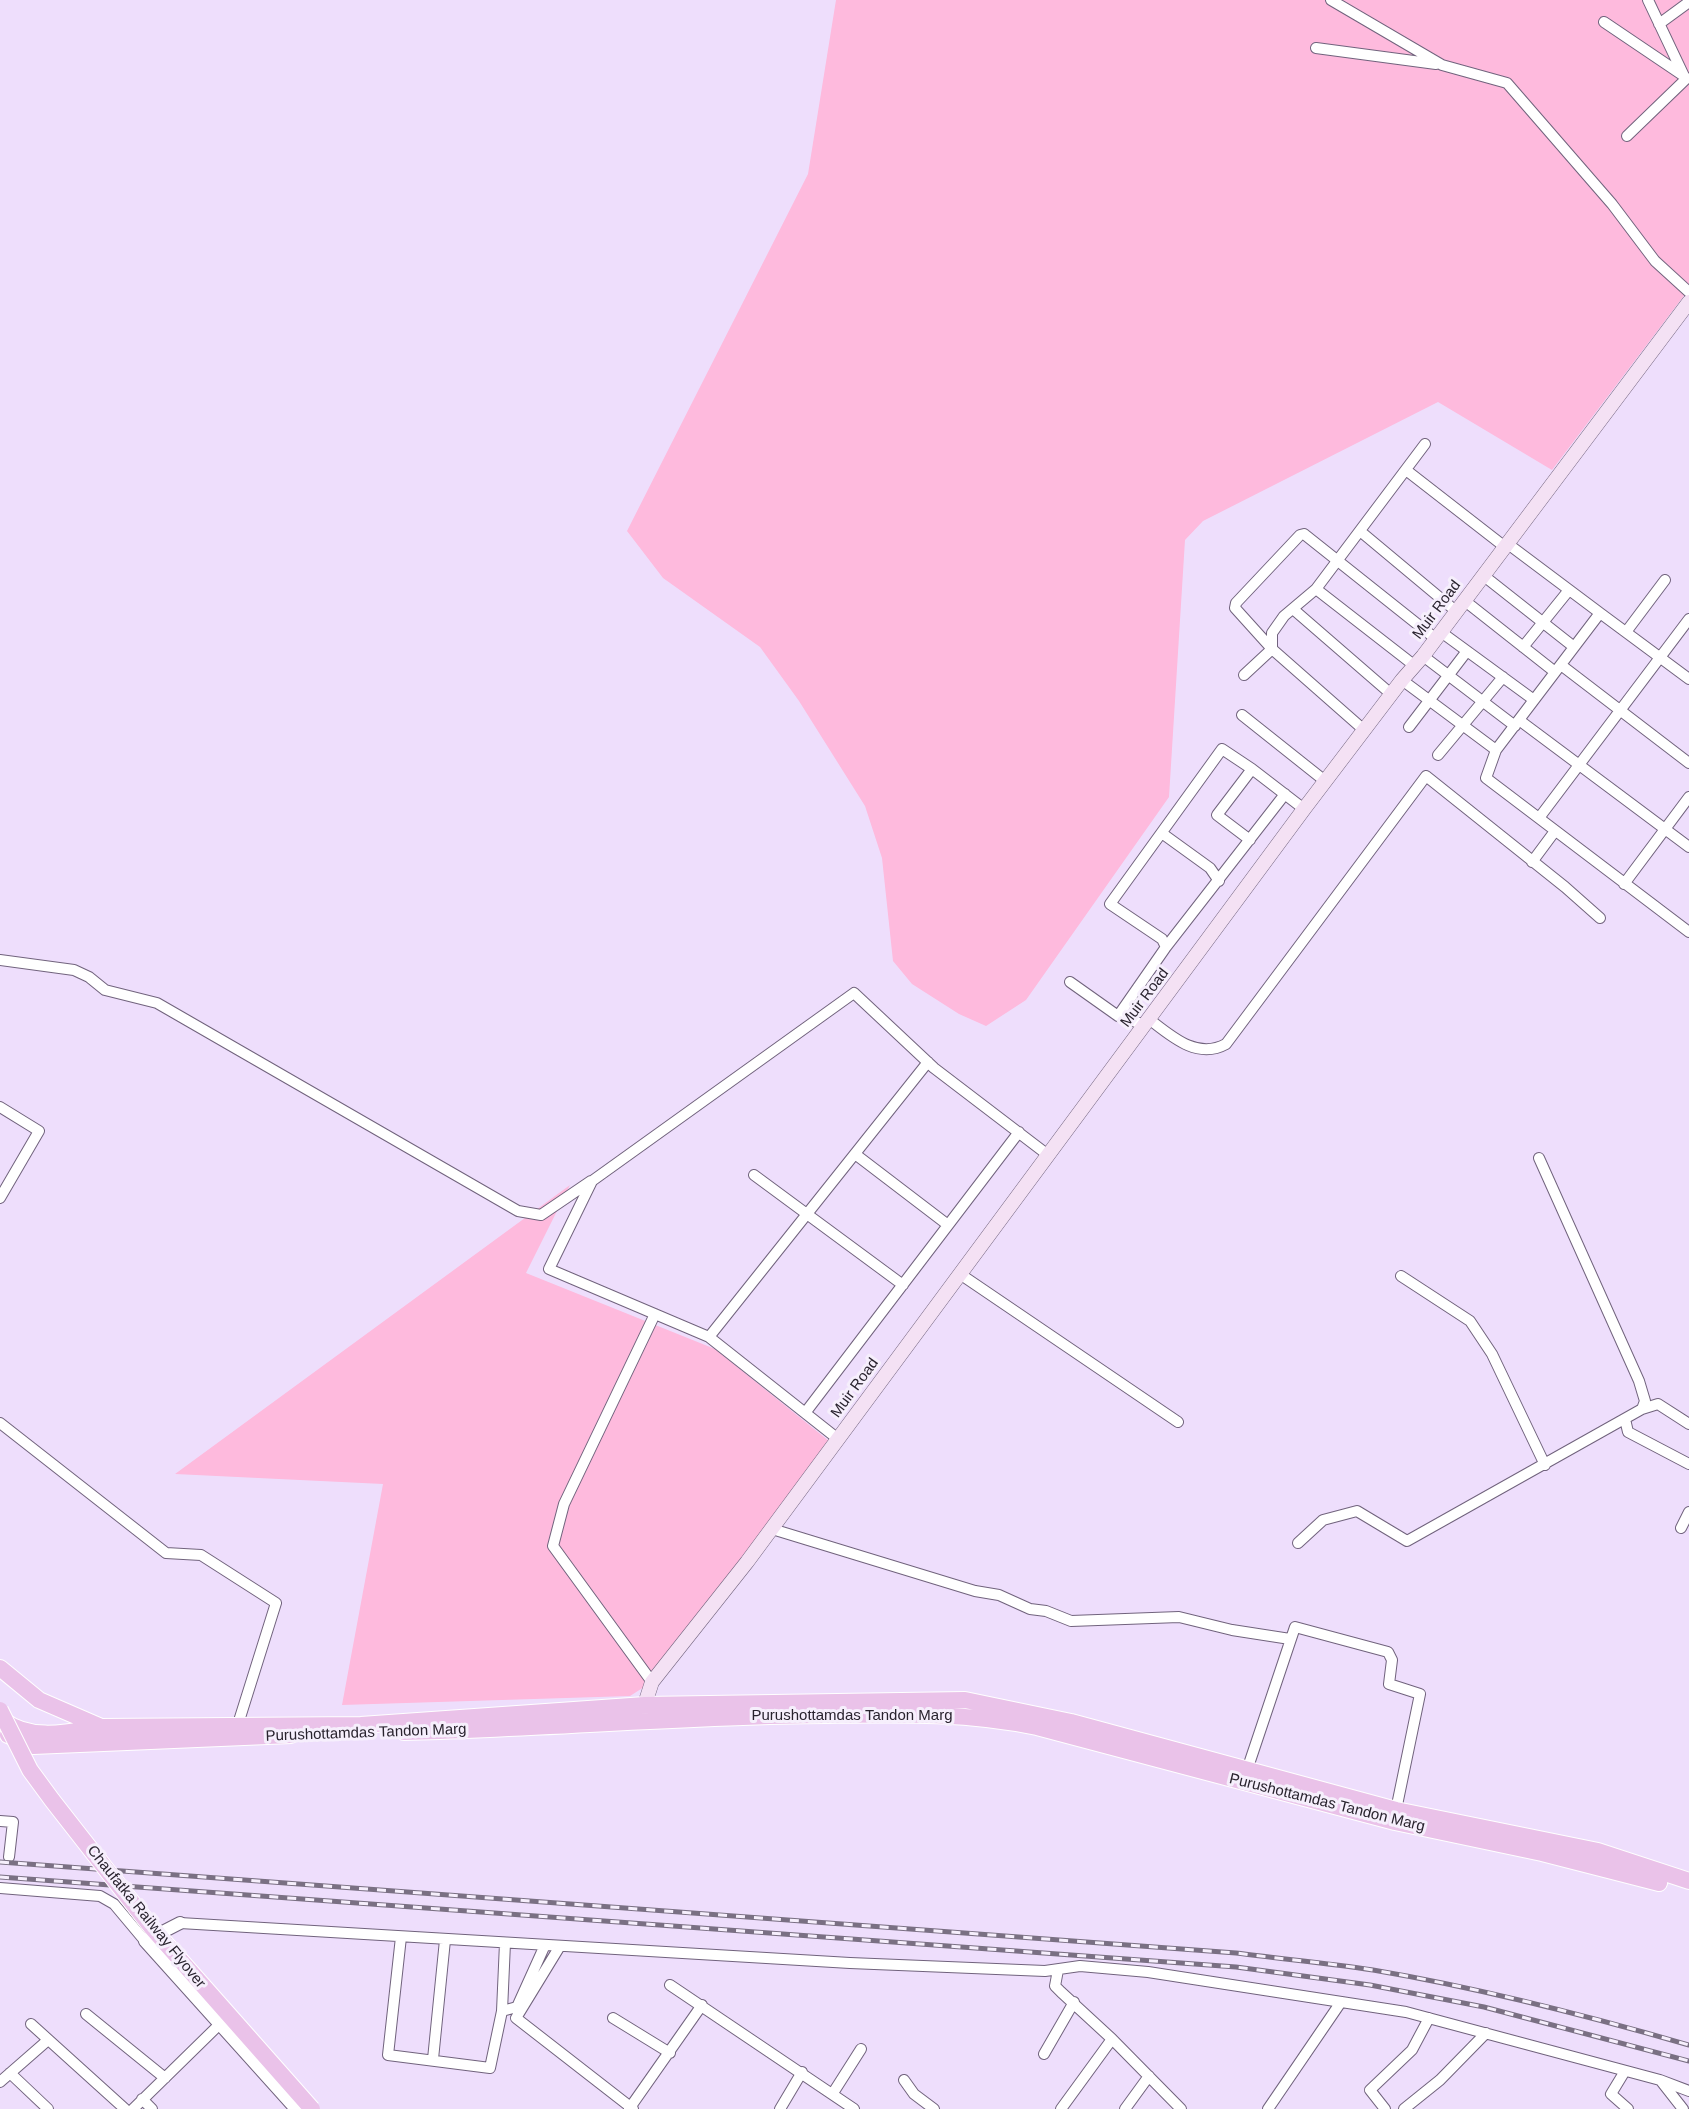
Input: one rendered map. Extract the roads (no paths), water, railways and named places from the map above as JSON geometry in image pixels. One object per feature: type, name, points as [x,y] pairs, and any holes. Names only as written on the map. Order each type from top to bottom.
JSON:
[{"type":"main road","name":"Muir Road","points":[[642,1713],[652,1682],[771,1529],[1304,809],[1507,546],[1689,302]]},
{"type":"main road","points":[[0,1668],[39,1700],[83,1721],[102,1727]]},
{"type":"main road","points":[[0,1718],[16,1730],[25,1732],[67,1732],[102,1727],[238,1724],[360,1725],[965,1700],[1031,1712],[1396,1810],[1598,1851],[1689,1881]]},
{"type":"main road","name":"Chaufatka Railway Flyover","points":[[0,1710],[30,1770],[58,1808],[152,1928],[312,2109]]},
{"type":"main road","name":"Purushottamdas Tandon Marg","points":[[0,1726],[11,1738],[33,1746],[442,1732],[642,1713],[981,1716],[1037,1727],[1395,1822],[1542,1853],[1689,1891]]},
{"type":"street","points":[[1331,0],[1442,65]]},
{"type":"street","points":[[1648,0],[1687,78]]},
{"type":"street","points":[[1659,24],[1689,2]]},
{"type":"street","points":[[1604,22],[1687,78]]},
{"type":"street","points":[[1316,48],[1442,65],[1507,83],[1612,204],[1655,261],[1689,292]]},
{"type":"street","points":[[1627,136],[1687,78]]},
{"type":"street","points":[[1244,675],[1272,649],[1272,633],[1293,609],[1316,589],[1425,444]]},
{"type":"street","points":[[1406,470],[1689,679]]},
{"type":"street","points":[[1360,531],[1456,612]]},
{"type":"street","points":[[1364,730],[1272,649],[1234,608],[1236,603],[1300,535],[1304,534],[1438,636],[1467,651],[1534,700]]},
{"type":"street","points":[[1484,576],[1574,647]]},
{"type":"street","points":[[1626,632],[1665,580]]},
{"type":"street","points":[[1316,589],[1419,661],[1448,675],[1483,702],[1579,765],[1689,847]]},
{"type":"street","points":[[1523,647],[1569,590]]},
{"type":"street","points":[[1465,601],[1523,647],[1620,710],[1689,763]]},
{"type":"street","points":[[1293,609],[1391,694]]},
{"type":"street","points":[[1600,613],[1496,750],[1486,778],[1689,932]]},
{"type":"street","points":[[1539,818],[1689,619]]},
{"type":"street","points":[[1409,727],[1467,651]]},
{"type":"street","points":[[1438,755],[1503,677]]},
{"type":"street","points":[[1402,680],[1496,750]]},
{"type":"street","points":[[1242,715],[1325,782]]},
{"type":"street","points":[[1166,947],[1162,939],[1110,904],[1163,834],[1222,749],[1304,809]]},
{"type":"street","points":[[1250,840],[1217,815],[1252,769]]},
{"type":"street","points":[[1070,982],[1118,1016],[1147,1022],[1182,1044],[1200,1049],[1226,1044],[1426,776],[1600,918]]},
{"type":"street","points":[[1118,1016],[1166,947],[1285,794]]},
{"type":"street","points":[[1624,884],[1689,796]]},
{"type":"street","points":[[1532,862],[1555,831]]},
{"type":"street","points":[[1163,834],[1210,868],[1219,880]]},
{"type":"street","points":[[0,960],[74,970],[89,977],[105,990],[157,1003],[518,1211],[541,1215],[854,993],[928,1062],[1048,1155]]},
{"type":"street","points":[[709,1337],[928,1062]]},
{"type":"street","points":[[0,1107],[39,1131],[0,1198]]},
{"type":"street","points":[[805,1413],[1019,1132]]},
{"type":"street","points":[[855,1154],[948,1225]]},
{"type":"street","points":[[1539,1158],[1639,1381],[1645,1401],[1642,1408]]},
{"type":"street","points":[[754,1175],[903,1285]]},
{"type":"street","points":[[592,1181],[549,1269],[709,1337],[838,1439]]},
{"type":"street","points":[[960,1274],[1178,1422]]},
{"type":"street","points":[[1401,1276],[1470,1321],[1492,1354],[1545,1465]]},
{"type":"street","points":[[652,1682],[553,1546],[564,1504],[656,1314]]},
{"type":"street","points":[[1298,1543],[1323,1520],[1357,1511],[1407,1541],[1545,1465],[1642,1408],[1658,1404],[1689,1424]]},
{"type":"street","points":[[1625,1419],[1628,1432],[1689,1464]]},
{"type":"street","points":[[0,1423],[166,1553],[201,1555],[276,1603],[238,1724]]},
{"type":"street","points":[[1681,1528],[1689,1512]]},
{"type":"street","points":[[771,1529],[975,1591],[999,1595],[1030,1609],[1046,1611],[1071,1621],[1179,1617],[1232,1630],[1290,1639]]},
{"type":"street","points":[[1247,1770],[1295,1627],[1388,1652],[1392,1660],[1389,1683],[1420,1694],[1396,1810]]},
{"type":"street","points":[[0,1821],[13,1822],[9,1857]]},
{"type":"street","points":[[0,1888],[100,1896],[114,1904],[219,2025],[296,2109]]},
{"type":"street","points":[[145,1941],[165,1933],[180,1923],[850,1963],[1058,1970],[1080,1966],[1148,1972],[1429,2018],[1660,2080],[1689,2091]]},
{"type":"street","points":[[165,1933],[321,2109]]},
{"type":"street","points":[[402,1937],[388,2055],[490,2068],[502,2011],[505,1943]]},
{"type":"street","points":[[433,2059],[445,1940]]},
{"type":"street","points":[[502,2011],[517,2007],[545,1946]]},
{"type":"street","points":[[560,1946],[516,2018],[631,2108],[702,2005]]},
{"type":"street","points":[[1058,1970],[1055,1986],[1112,2039],[1181,2109]]},
{"type":"street","points":[[670,1986],[702,2005],[854,2109]]},
{"type":"street","points":[[1044,2054],[1074,2002]]},
{"type":"street","points":[[1268,2109],[1341,2002]]},
{"type":"street","points":[[133,2109],[232,2011]]},
{"type":"street","points":[[87,2014],[165,2078]]},
{"type":"street","points":[[614,2018],[670,2053]]},
{"type":"street","points":[[1385,2109],[1370,2090],[1412,2050],[1429,2018]]},
{"type":"street","points":[[31,2024],[126,2109]]},
{"type":"street","points":[[1404,2109],[1440,2080],[1486,2033]]},
{"type":"street","points":[[1060,2109],[1112,2039]]},
{"type":"street","points":[[48,2040],[3,2078],[48,2109]]},
{"type":"street","points":[[833,2093],[861,2049]]},
{"type":"street","points":[[1625,2071],[1611,2094],[1628,2109]]},
{"type":"street","points":[[780,2109],[802,2072]]},
{"type":"street","points":[[1125,2109],[1149,2076]]},
{"type":"street","points":[[904,2080],[914,2094],[934,2109]]},
{"type":"street","points":[[1660,2080],[1683,2109]]},
{"type":"street","points":[[142,2100],[152,2109]]},
{"type":"railway","points":[[0,1862],[1236,1953],[1373,1970],[1453,1985],[1572,2013],[1689,2045]]},
{"type":"railway","points":[[0,1877],[1236,1967],[1370,1985],[1484,2007],[1689,2061]]}]
